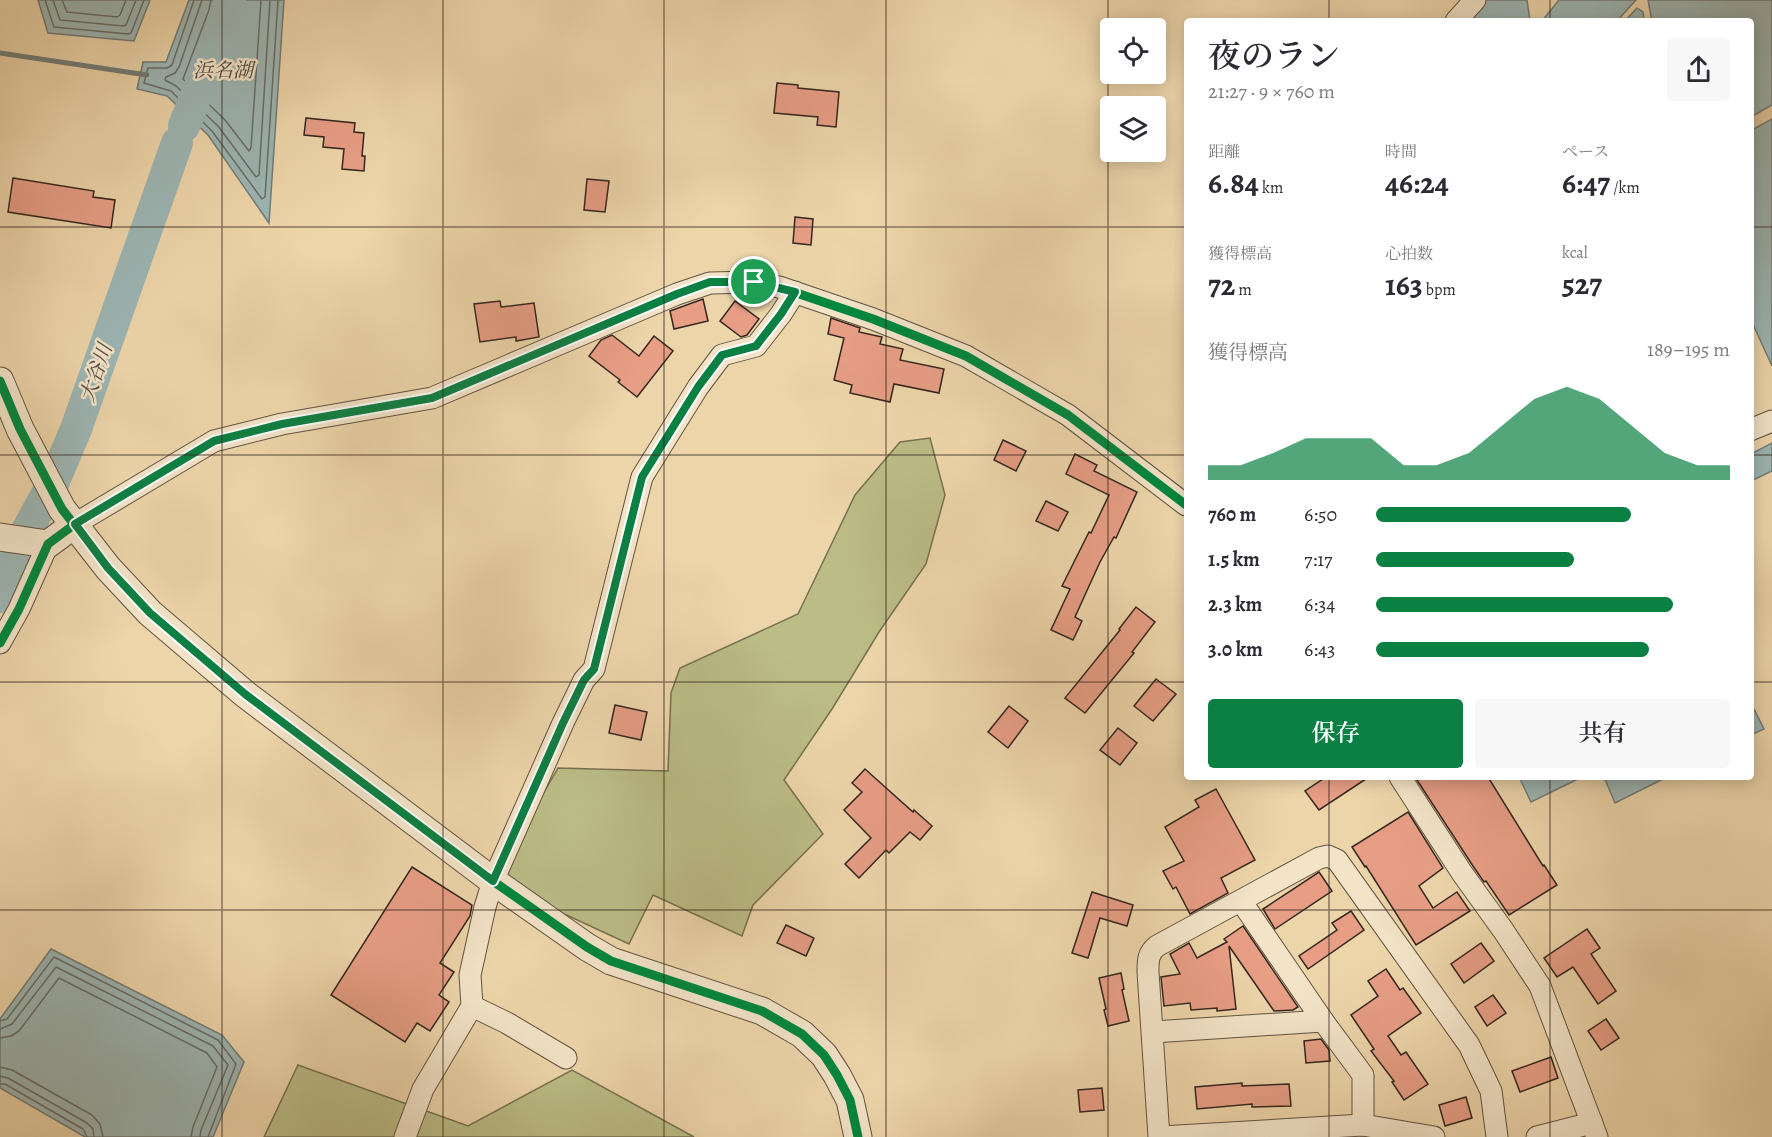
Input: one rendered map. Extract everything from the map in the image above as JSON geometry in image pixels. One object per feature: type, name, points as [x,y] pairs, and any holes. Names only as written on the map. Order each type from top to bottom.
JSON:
[{"type":"street","points":[[1459,18],[1475,0]]},
{"type":"street","points":[[0,643],[19,609],[48,544],[75,524],[214,441],[282,424],[432,398],[710,282],[754,282],[795,292],[873,319],[966,356],[1068,415],[1184,503]]},
{"type":"street","points":[[405,1137],[423,1089],[472,1006],[470,975],[493,881],[567,715],[584,680],[594,669],[642,477],[698,387],[722,355],[756,346],[795,292]]},
{"type":"street","points":[[0,381],[20,429],[62,509],[108,568],[150,613],[236,687],[493,881],[587,947],[611,961],[762,1011],[802,1034],[824,1055],[850,1100],[858,1137]]},
{"type":"street","points":[[1754,428],[1772,421]]},
{"type":"street","points":[[0,537],[48,544]]},
{"type":"street","points":[[1402,780],[1462,873],[1540,986],[1594,1130],[1537,1137]]},
{"type":"street","points":[[1434,1137],[1363,1125],[1160,1137],[1148,972],[1150,951],[1319,858],[1328,856],[1337,860],[1469,1045],[1491,1090],[1497,1137]]},
{"type":"street","points":[[1241,901],[1363,1075],[1363,1125]]},
{"type":"street","points":[[472,1006],[507,1023],[566,1058]]},
{"type":"street","points":[[1153,1032],[1323,1021]]},
{"type":"green space","points":[[930,438],[945,495],[926,564],[879,632],[832,709],[784,780],[823,834],[753,905],[742,936],[653,895],[629,944],[493,881],[558,768],[668,771],[671,693],[680,668],[798,614],[855,495],[900,442]]},
{"type":"green space","points":[[298,1065],[468,1126],[572,1070],[694,1137],[264,1137]]},
{"type":"water","points":[[38,0],[150,0],[134,41],[48,33]]},
{"type":"water","name":"浜名湖","points":[[189,0],[284,0],[269,223],[208,135],[167,96],[137,89],[143,62],[166,62]]},
{"type":"water","points":[[1486,0],[1527,0],[1530,18],[1471,18]]},
{"type":"water","points":[[1559,0],[1636,0],[1620,18],[1544,18]]},
{"type":"water","points":[[1648,0],[1772,0],[1772,105],[1754,115],[1754,18],[1651,18]]},
{"type":"water","points":[[1637,8],[1643,12],[1644,18],[1628,18]]},
{"type":"water","points":[[1772,119],[1772,366],[1754,327],[1754,129]]},
{"type":"water","points":[[1772,443],[1772,471],[1754,480],[1754,452]]},
{"type":"water","points":[[1754,709],[1764,729],[1754,733]]},
{"type":"water","points":[[1520,780],[1576,780],[1531,802]]},
{"type":"water","points":[[1605,780],[1661,780],[1615,803]]},
{"type":"water","points":[[51,949],[222,1035],[244,1062],[213,1137],[85,1137],[0,1088],[0,1019]]},
{"type":"building","points":[[777,83],[798,85],[798,88],[839,92],[836,127],[817,125],[818,117],[774,113]]},
{"type":"building","points":[[306,118],[355,123],[354,132],[364,133],[362,156],[365,156],[364,171],[342,169],[344,149],[323,147],[324,137],[304,135]]},
{"type":"building","points":[[13,178],[94,191],[93,197],[115,200],[111,228],[8,212]]},
{"type":"building","points":[[587,179],[609,181],[605,212],[584,210]]},
{"type":"building","points":[[795,217],[813,219],[811,245],[793,243]]},
{"type":"building","points":[[703,299],[708,321],[674,329],[670,311]]},
{"type":"building","points":[[500,301],[501,307],[534,303],[539,337],[516,341],[516,337],[480,342],[474,304]]},
{"type":"building","points":[[735,301],[759,319],[747,335],[741,337],[720,321]]},
{"type":"building","points":[[831,318],[860,328],[859,332],[882,337],[880,344],[903,349],[900,360],[944,369],[939,393],[894,384],[890,402],[850,393],[852,385],[834,380],[844,338],[828,334]]},
{"type":"building","points":[[612,335],[639,356],[654,336],[673,351],[637,397],[618,382],[620,380],[589,356],[601,340]]},
{"type":"building","points":[[1003,440],[1026,451],[1016,471],[994,460]]},
{"type":"building","points":[[1075,454],[1097,465],[1094,471],[1137,492],[1116,538],[1114,537],[1100,562],[1075,617],[1082,621],[1073,640],[1051,630],[1070,589],[1062,586],[1109,495],[1066,474]]},
{"type":"building","points":[[1046,501],[1068,512],[1058,531],[1036,521]]},
{"type":"building","points":[[1136,607],[1155,622],[1132,652],[1134,653],[1085,713],[1065,698]]},
{"type":"building","points":[[1156,679],[1176,694],[1153,721],[1134,706]]},
{"type":"building","points":[[615,705],[647,712],[641,740],[609,733]]},
{"type":"building","points":[[1009,706],[1028,721],[1008,748],[988,732]]},
{"type":"building","points":[[1118,728],[1137,743],[1120,765],[1100,750]]},
{"type":"building","points":[[865,769],[932,826],[920,840],[910,832],[889,853],[886,850],[859,878],[845,864],[871,838],[844,810],[862,792],[852,783]]},
{"type":"building","points":[[1322,780],[1364,780],[1319,810],[1305,791]]},
{"type":"building","points":[[1417,780],[1490,780],[1557,885],[1509,915],[1473,866]]},
{"type":"building","points":[[1216,789],[1255,860],[1221,878],[1228,893],[1190,914],[1176,887],[1173,889],[1163,871],[1184,861],[1165,827],[1199,807],[1195,800]]},
{"type":"building","points":[[1408,812],[1443,868],[1419,886],[1433,908],[1457,892],[1470,911],[1416,945],[1352,847]]},
{"type":"building","points":[[412,867],[472,905],[470,916],[440,963],[454,972],[439,995],[449,1002],[430,1031],[417,1023],[405,1042],[331,995]]},
{"type":"building","points":[[1319,872],[1332,891],[1275,929],[1263,909]]},
{"type":"building","points":[[1092,892],[1133,905],[1127,926],[1100,918],[1088,958],[1072,953]]},
{"type":"building","points":[[1351,911],[1364,930],[1308,969],[1299,956],[1337,930],[1332,923]]},
{"type":"building","points":[[786,925],[814,938],[806,956],[777,943]]},
{"type":"building","points":[[1243,926],[1298,1007],[1293,1010],[1274,1011],[1229,946],[1236,1009],[1191,1010],[1190,1003],[1164,1006],[1161,977],[1180,974],[1170,954],[1189,943],[1197,958],[1227,942],[1224,939]]},
{"type":"building","points":[[1587,929],[1600,948],[1591,954],[1616,991],[1598,1004],[1573,967],[1557,977],[1544,958]]},
{"type":"building","points":[[1481,943],[1494,961],[1464,983],[1451,964]]},
{"type":"building","points":[[1386,969],[1400,990],[1403,988],[1421,1013],[1388,1036],[1401,1055],[1406,1052],[1428,1084],[1404,1100],[1392,1082],[1394,1081],[1371,1051],[1374,1049],[1351,1015],[1378,996],[1368,981]]},
{"type":"building","points":[[1121,973],[1124,989],[1122,990],[1129,1021],[1108,1026],[1099,978]]},
{"type":"building","points":[[1493,995],[1506,1013],[1487,1026],[1475,1007]]},
{"type":"building","points":[[1606,1019],[1619,1038],[1601,1050],[1588,1031]]},
{"type":"building","points":[[1321,1039],[1329,1050],[1330,1061],[1306,1063],[1304,1041]]},
{"type":"building","points":[[1551,1057],[1558,1078],[1520,1092],[1512,1071]]},
{"type":"building","points":[[1242,1083],[1242,1086],[1289,1084],[1291,1106],[1252,1107],[1252,1104],[1197,1109],[1195,1087]]},
{"type":"building","points":[[1102,1088],[1104,1110],[1080,1112],[1078,1090]]},
{"type":"building","points":[[1466,1097],[1472,1118],[1445,1126],[1439,1105]]},
{"type":"waterway","name":"大谷川","points":[[184,126],[206,71],[230,0]]},
{"type":"waterway","points":[[0,53],[147,75]]},
{"type":"waterway","name":"大谷川","points":[[0,597],[24,536],[54,481],[76,429],[177,143]]},
{"type":"cycle path","points":[[0,643],[19,609],[48,544],[75,524],[214,441],[282,424],[432,398],[677,294],[710,283],[754,282],[779,287],[873,319],[966,356],[1068,415],[1184,503]]},
{"type":"cycle path","points":[[0,381],[20,429],[62,509],[108,568],[150,613],[245,694],[493,881],[587,947],[611,961],[762,1011],[802,1034],[824,1055],[837,1075],[850,1100],[858,1137]]},
{"type":"route","points":[[710,282],[754,282],[795,292],[756,346],[722,355],[698,387],[642,477],[594,669],[584,680],[542,767],[493,881],[245,694],[150,613],[108,568],[75,524],[214,441],[282,424],[432,398],[710,282]]}]
